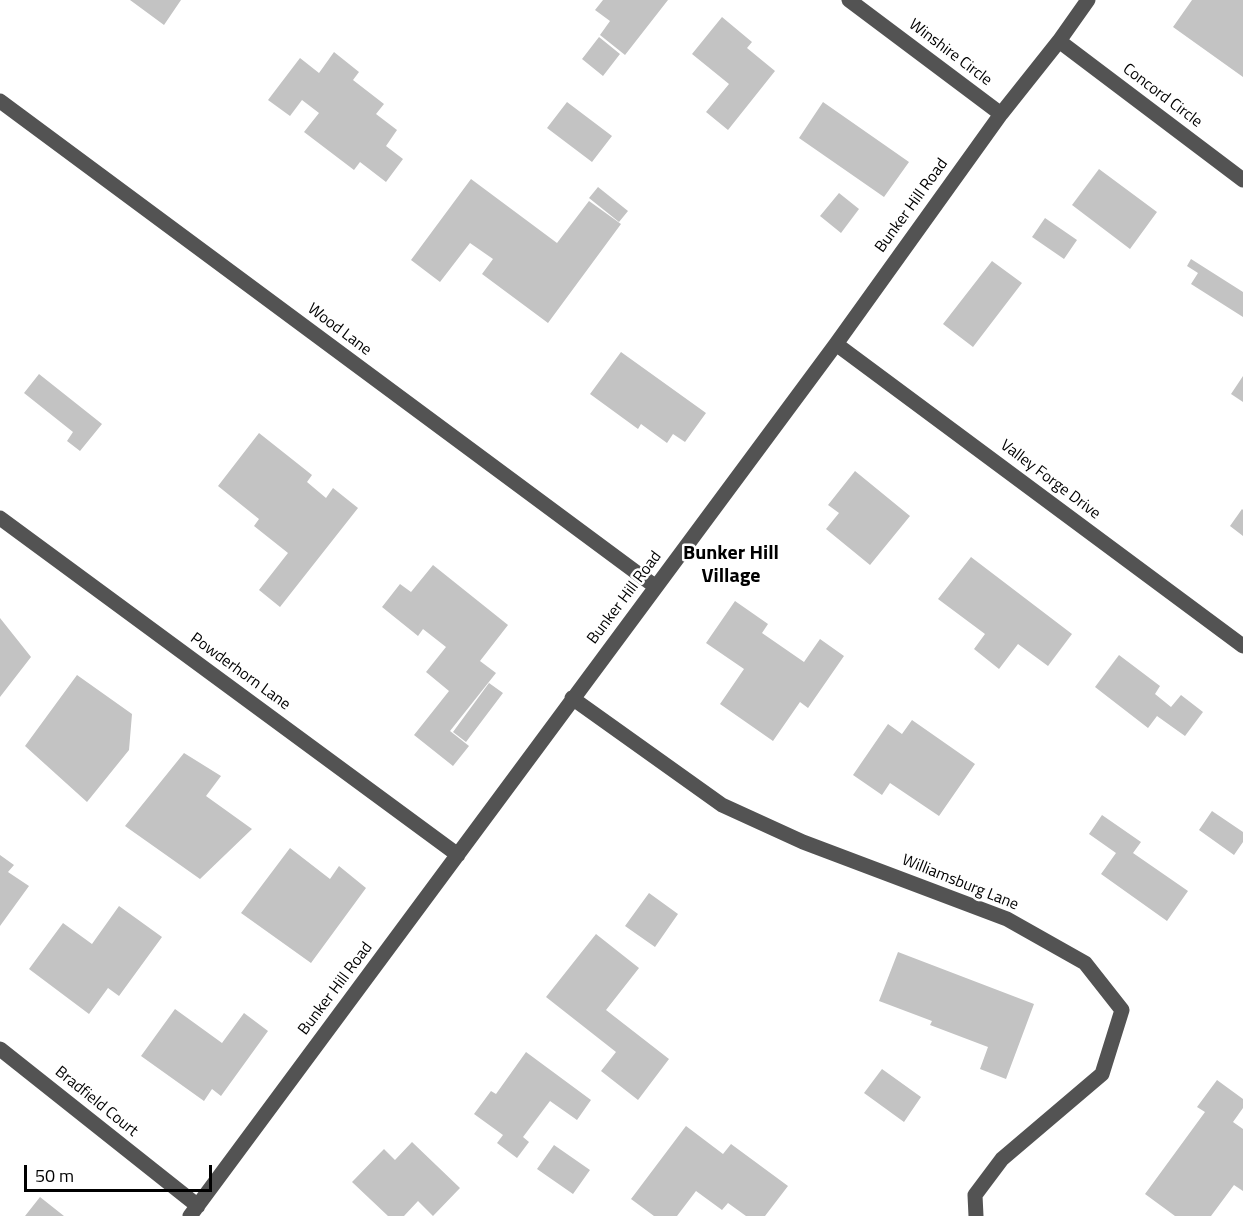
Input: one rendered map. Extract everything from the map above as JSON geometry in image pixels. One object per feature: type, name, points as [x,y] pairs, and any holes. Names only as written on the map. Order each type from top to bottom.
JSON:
[{"type":"street","name":"Winshire Circle","points":[[849,0],[1001,114]]},
{"type":"street","name":"Bunker Hill Road","points":[[194,1211],[836,344],[1001,114],[1059,41],[1088,0]]},
{"type":"street","name":"Concord Circle","points":[[1059,41],[1243,180]]},
{"type":"street","name":"Wood Lane","points":[[0,101],[656,587]]},
{"type":"street","name":"Valley Forge Drive","points":[[836,344],[1243,646]]},
{"type":"street","name":"Powderhorn Lane","points":[[0,518],[458,855]]},
{"type":"street","name":"Williamsburg Lane","points":[[572,698],[722,805],[803,842],[1007,919],[1085,963],[1122,1010],[1102,1074],[1002,1159],[975,1196],[976,1216]]},
{"type":"street","name":"Bradfield Court","points":[[0,1049],[194,1211]]},
{"type":"building","points":[[130,0],[181,0],[164,25]]},
{"type":"building","points":[[603,0],[668,0],[625,55],[600,35],[610,21],[595,10]]},
{"type":"building","points":[[1192,0],[1243,0],[1243,77],[1173,27]]},
{"type":"building","points":[[722,17],[752,42],[747,48],[775,71],[728,130],[706,112],[729,84],[692,54]]},
{"type":"building","points":[[599,37],[620,54],[603,76],[582,59]]},
{"type":"building","points":[[334,52],[359,72],[353,80],[384,104],[376,114],[397,130],[386,146],[403,159],[386,182],[360,162],[354,170],[304,132],[319,113],[302,100],[290,116],[268,100],[300,58],[319,73]]},
{"type":"building","points":[[567,102],[612,136],[592,162],[547,128]]},
{"type":"building","points":[[823,102],[909,162],[884,197],[799,138]]},
{"type":"building","points":[[1099,169],[1157,212],[1130,249],[1072,205]]},
{"type":"building","points":[[471,179],[557,243],[589,201],[621,224],[548,323],[482,274],[493,259],[470,243],[440,282],[411,260]]},
{"type":"building","points":[[598,187],[628,211],[619,222],[589,198]]},
{"type":"building","points":[[839,193],[859,209],[841,233],[820,216]]},
{"type":"building","points":[[1045,218],[1077,240],[1064,259],[1032,237]]},
{"type":"building","points":[[1191,259],[1243,292],[1243,317],[1191,284],[1198,273],[1187,266]]},
{"type":"building","points":[[992,261],[1022,283],[973,347],[943,324]]},
{"type":"building","points":[[621,352],[706,413],[685,442],[673,434],[667,443],[641,424],[638,429],[590,394]]},
{"type":"building","points":[[39,374],[102,424],[80,451],[67,441],[73,432],[24,393]]},
{"type":"building","points":[[1243,376],[1243,402],[1231,394]]},
{"type":"building","points":[[259,433],[312,475],[307,482],[326,498],[333,488],[358,508],[280,607],[259,590],[288,553],[254,526],[259,519],[218,486]]},
{"type":"building","points":[[855,471],[910,516],[870,565],[826,529],[839,513],[828,505]]},
{"type":"building","points":[[1243,510],[1243,536],[1230,526]]},
{"type":"building","points":[[971,557],[1072,634],[1048,666],[1018,644],[999,669],[974,649],[985,634],[938,599]]},
{"type":"building","points":[[433,565],[508,625],[480,661],[496,673],[450,731],[469,746],[453,766],[414,735],[449,691],[426,672],[446,647],[423,629],[418,636],[382,607],[400,584],[411,592]]},
{"type":"building","points":[[735,601],[768,624],[762,633],[804,662],[820,639],[844,656],[808,708],[800,702],[773,741],[720,704],[744,669],[706,643]]},
{"type":"building","points":[[0,618],[31,657],[0,697]]},
{"type":"building","points":[[1119,655],[1160,686],[1155,694],[1171,707],[1181,695],[1203,712],[1185,736],[1157,716],[1148,728],[1095,687]]},
{"type":"building","points":[[77,675],[132,714],[129,750],[87,802],[25,746]]},
{"type":"building","points":[[489,683],[503,693],[466,742],[453,732]]},
{"type":"building","points":[[912,720],[975,764],[939,816],[890,783],[882,795],[853,775],[888,724],[902,734]]},
{"type":"building","points":[[184,753],[221,776],[206,796],[252,829],[200,879],[125,826]]},
{"type":"building","points":[[1212,811],[1243,832],[1243,842],[1234,855],[1199,830]]},
{"type":"building","points":[[1102,815],[1141,842],[1133,853],[1188,891],[1167,921],[1101,874],[1116,853],[1089,834]]},
{"type":"building","points":[[290,848],[330,879],[339,866],[366,888],[311,963],[241,913]]},
{"type":"building","points":[[0,855],[14,865],[8,872],[29,886],[0,926]]},
{"type":"building","points":[[649,893],[678,914],[655,947],[625,926]]},
{"type":"building","points":[[119,906],[162,937],[119,996],[108,988],[89,1014],[29,969],[63,923],[92,944]]},
{"type":"building","points":[[596,934],[639,968],[606,1010],[669,1059],[638,1100],[601,1071],[616,1052],[546,997]]},
{"type":"building","points":[[898,952],[1034,1004],[1006,1079],[980,1069],[988,1047],[930,1025],[932,1021],[879,1001]]},
{"type":"building","points":[[175,1009],[222,1043],[244,1013],[268,1031],[221,1096],[212,1089],[204,1101],[141,1056]]},
{"type":"building","points":[[526,1052],[591,1100],[577,1120],[550,1101],[523,1137],[529,1142],[517,1158],[497,1143],[503,1135],[474,1114],[491,1091],[496,1094]]},
{"type":"building","points":[[882,1069],[921,1097],[904,1122],[864,1093]]},
{"type":"building","points":[[1217,1080],[1243,1099],[1243,1108],[1233,1122],[1243,1129],[1243,1191],[1234,1185],[1211,1216],[1175,1216],[1145,1194],[1205,1112],[1197,1107]]},
{"type":"building","points":[[686,1126],[723,1154],[731,1144],[788,1186],[765,1216],[746,1216],[728,1203],[722,1210],[696,1191],[677,1216],[654,1216],[631,1199]]},
{"type":"building","points":[[412,1142],[460,1188],[433,1216],[418,1201],[404,1216],[388,1216],[352,1182],[384,1149],[395,1160]]},
{"type":"building","points":[[554,1145],[590,1170],[573,1194],[537,1169]]},
{"type":"building","points":[[40,1197],[64,1216],[25,1216]]},
{"type":"district","name":"Bunker Hill Village","points":[[731,566]]}]
